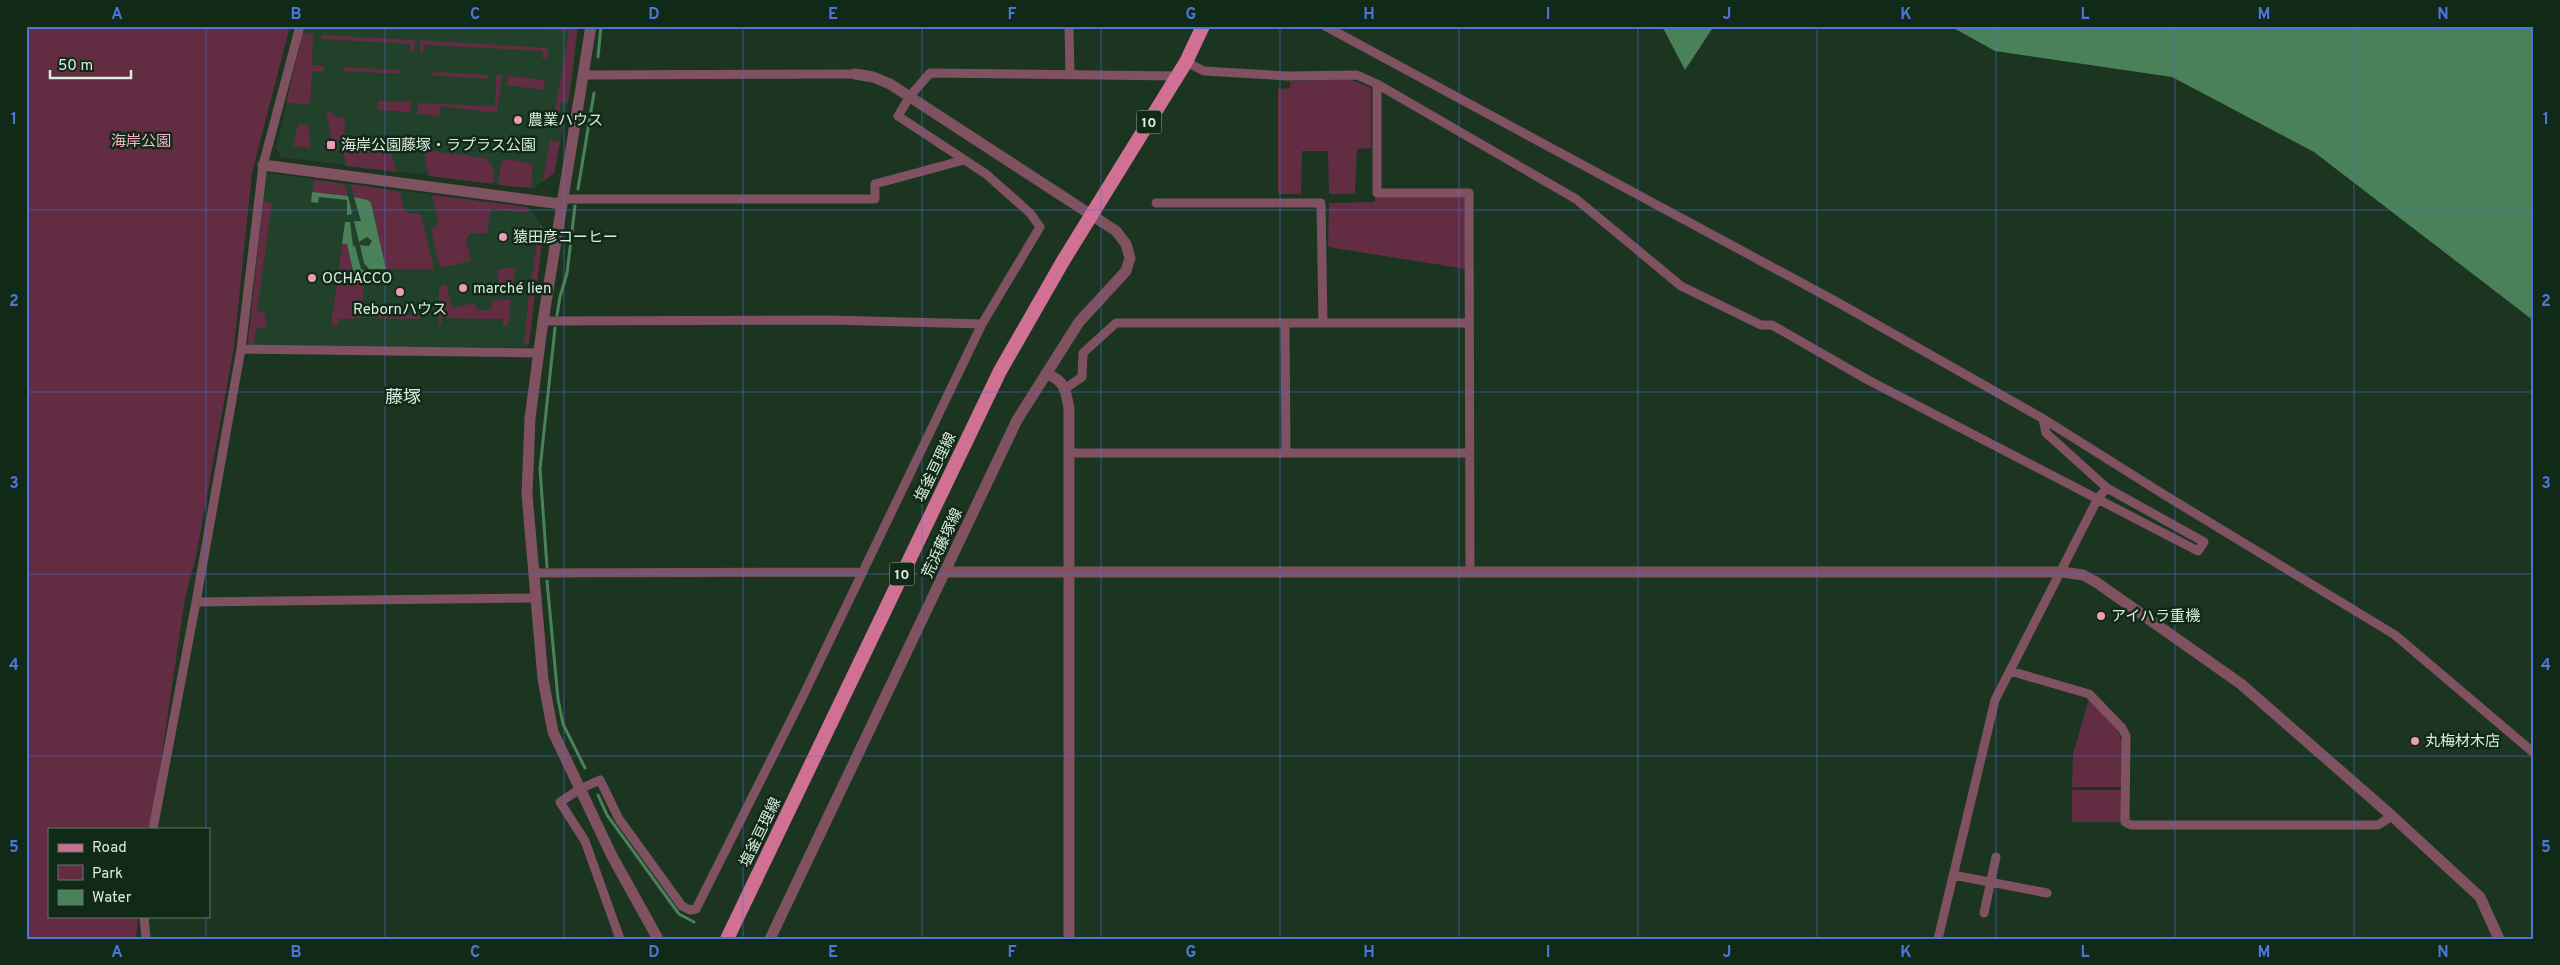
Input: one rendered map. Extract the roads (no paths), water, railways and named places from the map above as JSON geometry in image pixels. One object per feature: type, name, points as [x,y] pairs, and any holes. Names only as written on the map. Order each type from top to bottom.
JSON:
[{"type":"main road","name":"塩釜亘理線","points":[[727,939],[1000,371],[1063,261],[1092,217],[1186,62],[1204,26]]},
{"type":"street","points":[[153,828],[241,350],[263,166],[300,26]]},
{"type":"street","points":[[591,26],[543,321],[527,463],[527,494],[547,711],[552,732],[625,880],[658,939]]},
{"type":"street","points":[[1069,26],[1070,75]]},
{"type":"street","points":[[1325,26],[1837,302],[2043,419],[2395,635],[2534,753]]},
{"type":"street","points":[[1186,62],[1204,71],[1287,76],[1357,75],[1377,84],[1576,199],[1680,286],[1761,325],[1772,325],[1868,380],[2198,551],[2204,542],[2107,488],[2046,432],[2043,419]]},
{"type":"street","points":[[620,939],[585,841],[560,802],[580,789],[600,780],[619,819],[682,906],[690,910],[696,909],[863,572],[982,324],[1040,227],[1038,221],[1030,213],[986,174],[898,116],[910,96],[930,73],[1177,76]]},
{"type":"street","points":[[584,75],[855,74]]},
{"type":"street","name":"荒浜藤塚線","points":[[770,939],[1017,420],[1079,322],[1126,271],[1130,258],[1126,244],[1116,231],[910,96],[882,81],[855,74]]},
{"type":"street","points":[[1377,84],[1377,193],[1470,193],[1470,573]]},
{"type":"street","points":[[263,166],[562,202],[875,199],[875,184],[964,160]]},
{"type":"street","points":[[1156,203],[1321,203],[1323,323]]},
{"type":"street","points":[[543,321],[829,320],[982,324]]},
{"type":"street","points":[[1066,388],[1082,377],[1083,353],[1116,323],[1469,323]]},
{"type":"street","points":[[1285,323],[1286,453]]},
{"type":"street","points":[[241,350],[539,353]]},
{"type":"street","points":[[1046,374],[1060,381],[1066,388],[1069,409],[1069,939]]},
{"type":"street","points":[[1069,453],[1469,453]]},
{"type":"street","points":[[1938,939],[1995,700],[2062,572],[2098,498],[2107,488]]},
{"type":"street","points":[[535,573],[863,572]]},
{"type":"street","points":[[945,572],[2062,572],[2083,575],[2096,582],[2241,684],[2392,816],[2480,897],[2500,939]]},
{"type":"street","points":[[196,602],[537,598]]},
{"type":"street","points":[[2010,671],[2089,694],[2122,728],[2126,736],[2125,822],[2131,825],[2378,825],[2392,816]]},
{"type":"street","points":[[1984,913],[1996,858]]},
{"type":"street","points":[[1953,875],[2047,893]]},
{"type":"street","points":[[144,918],[146,939]]},
{"type":"water","points":[[1662,26],[1714,26],[1685,70]]},
{"type":"water","points":[[1950,26],[2534,26],[2534,321],[2314,152],[2172,77],[1995,51]]},
{"type":"water","points":[[312,192],[348,196],[352,214],[347,215],[347,200],[319,197],[318,203],[311,202]]},
{"type":"water","points":[[354,197],[368,200],[371,203],[386,269],[369,269],[364,263],[360,245],[369,246],[372,241],[367,237],[359,242],[354,221],[361,221]]},
{"type":"water","points":[[345,222],[350,222],[353,246],[355,246],[361,269],[367,272],[367,279],[357,279],[354,275],[347,244],[342,244]]},
{"type":"waterway","points":[[598,57],[601,26]]},
{"type":"waterway","points":[[578,189],[594,93]]},
{"type":"waterway","points":[[557,315],[567,273],[575,206]]},
{"type":"waterway","points":[[547,567],[540,469],[555,328]]},
{"type":"waterway","points":[[547,581],[558,699],[563,724],[585,768]]},
{"type":"waterway","points":[[598,795],[607,815],[679,914],[694,922]]},
{"type":"place","name":"農業ハウス","points":[[518,120]]},
{"type":"place","name":"海岸公園藤塚・ラプラス公園","points":[[331,145]]},
{"type":"place","name":"猿田彦コーヒー","points":[[503,237]]},
{"type":"place","name":"OCHACCO","points":[[312,278]]},
{"type":"place","name":"marché lien","points":[[463,288]]},
{"type":"place","name":"Rebornハウス","points":[[400,292]]},
{"type":"place","name":"アイハラ重機","points":[[2101,616]]},
{"type":"place","name":"丸梅材木店","points":[[2415,741]]},
{"type":"district","name":"藤塚","points":[[403,397]]},
{"type":"park label","name":"海岸公園","points":[[141,141]]}]
